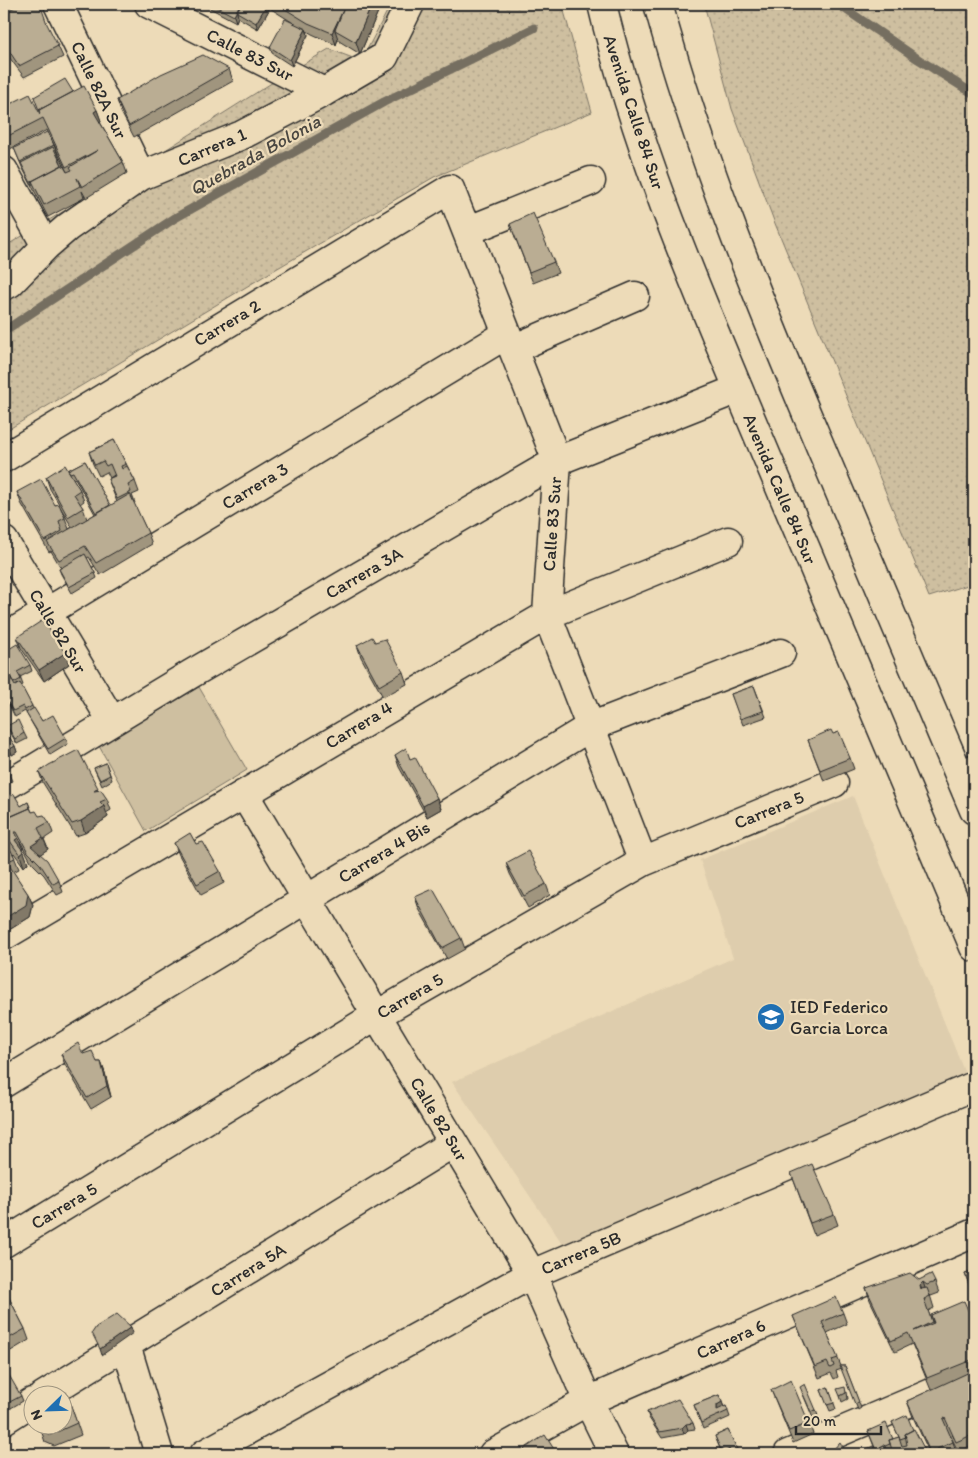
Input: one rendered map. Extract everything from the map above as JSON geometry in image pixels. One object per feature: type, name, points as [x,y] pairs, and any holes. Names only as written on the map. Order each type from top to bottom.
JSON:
[{"type":"main road","name":"Calle 82A Sur","points":[[58,4],[141,176]]},
{"type":"main road","name":"Calle 83 Sur","points":[[149,4],[324,92]]},
{"type":"main road","name":"Carrera 1","points":[[4,286],[10,283],[46,246],[68,227],[141,176],[242,135],[324,92],[384,57],[410,4]]},
{"type":"main road","points":[[658,4],[689,112],[745,264],[787,366],[966,765],[974,810]]},
{"type":"main road","name":"Avenida Calle 84 Sur","points":[[604,14],[620,74],[663,202],[738,389],[974,947]]},
{"type":"main road","points":[[4,171],[46,246]]},
{"type":"main road","points":[[467,231],[591,181]]},
{"type":"main road","name":"Calle 83 Sur","points":[[450,188],[556,461],[546,614],[643,862]]},
{"type":"main road","name":"Carrera 2","points":[[4,458],[450,188]]},
{"type":"main road","name":"Carrera 3","points":[[4,638],[510,341],[635,296]]},
{"type":"main road","name":"Carrera 3A","points":[[4,787],[208,664],[556,461],[738,389]]},
{"type":"main road","name":"Calle 82 Sur","points":[[4,541],[112,721]]},
{"type":"main road","name":"Carrera 4","points":[[4,936],[546,614],[728,541]]},
{"type":"main road","name":"Carrera 4 Bis","points":[[4,1083],[590,727],[781,653]]},
{"type":"main road","name":"Carrera 5","points":[[4,1243],[377,1015],[643,862],[834,783]]},
{"type":"main road","name":"Calle 82 Sur","points":[[244,794],[532,1274],[588,1401],[614,1454]]},
{"type":"main road","name":"Carrera 5B","points":[[204,1454],[532,1274],[974,1086]]},
{"type":"main road","name":"Carrera 5A","points":[[59,1386],[453,1144]]},
{"type":"main road","name":"Carrera 6","points":[[493,1454],[588,1401],[974,1233]]},
{"type":"main road","points":[[126,1345],[159,1454]]},
{"type":"main road","points":[[788,1454],[974,1375]]},
{"type":"main road","points":[[4,1420],[22,1408]]},
{"type":"shaded area","points":[[391,4],[435,4],[439,6],[440,4],[562,4],[592,112],[434,177],[4,432],[4,247],[329,49],[361,61]]},
{"type":"shaded area","points":[[704,4],[974,4],[974,583],[929,597],[774,221],[732,109]]},
{"type":"shaded area","points":[[199,687],[247,770],[146,831],[99,746]]},
{"type":"shaded area","name":"IED Federico Garcia Lorca","points":[[853,796],[966,1076],[564,1246],[452,1082],[733,958],[700,860]]},
{"type":"building","points":[[20,4],[40,4],[58,46],[19,66],[4,43],[4,13]]},
{"type":"building","points":[[211,4],[240,4],[234,16]]},
{"type":"building","points":[[241,4],[267,4],[256,23],[237,12]]},
{"type":"building","points":[[277,4],[372,4],[356,42],[335,30],[344,8],[332,33],[308,23]]},
{"type":"building","points":[[285,19],[306,29],[290,60],[270,47]]},
{"type":"building","points":[[203,55],[229,69],[129,126],[117,100],[161,74]]},
{"type":"building","points":[[65,79],[73,92],[39,110],[34,97]]},
{"type":"building","points":[[84,86],[97,110],[94,112],[123,162],[82,187],[77,178],[80,186],[44,205],[32,181],[63,165],[67,172],[72,170],[70,167],[98,150],[66,167],[43,118],[4,138],[4,107],[30,94],[40,114],[39,110]]},
{"type":"building","points":[[47,132],[54,145],[20,162],[14,148]]},
{"type":"building","points":[[53,147],[62,165],[32,181],[32,185],[21,163]]},
{"type":"building","points":[[533,213],[554,262],[529,272],[510,224]]},
{"type":"building","points":[[114,440],[126,464],[121,466],[122,469],[127,466],[135,481],[128,485],[131,492],[117,499],[108,479],[115,476],[110,464],[106,466],[103,461],[95,465],[89,452]]},
{"type":"building","points":[[85,461],[110,505],[96,513],[73,472],[70,473],[68,470]]},
{"type":"building","points":[[65,465],[80,490],[74,494],[83,508],[68,517],[46,477]]},
{"type":"building","points":[[41,479],[55,505],[59,504],[65,518],[59,521],[62,531],[45,541],[17,492]]},
{"type":"building","points":[[130,494],[148,533],[96,563],[85,546],[59,560],[47,542]]},
{"type":"building","points":[[85,554],[95,573],[69,587],[59,569]]},
{"type":"building","points":[[43,620],[65,653],[39,670],[17,637]]},
{"type":"building","points":[[372,637],[375,642],[385,639],[403,672],[379,686],[357,645]]},
{"type":"building","points":[[17,644],[30,665],[17,672],[21,679],[14,683],[4,665],[4,652]]},
{"type":"building","points":[[7,672],[15,686],[20,683],[32,706],[25,710],[23,706],[13,711],[4,699],[4,674]]},
{"type":"building","points":[[754,686],[763,711],[740,719],[731,694]]},
{"type":"building","points":[[34,708],[42,721],[53,715],[66,738],[48,749],[26,713]]},
{"type":"building","points":[[18,720],[24,733],[15,739],[7,726]]},
{"type":"building","points":[[4,729],[15,746],[10,749],[4,739]]},
{"type":"building","points":[[831,730],[833,734],[839,732],[850,758],[820,770],[808,740]]},
{"type":"building","points":[[406,748],[410,759],[415,757],[437,798],[423,806],[395,755]]},
{"type":"building","points":[[78,750],[98,788],[94,791],[101,790],[107,799],[100,802],[104,806],[81,821],[72,824],[39,772]]},
{"type":"building","points":[[4,763],[10,775],[4,779]]},
{"type":"building","points":[[106,763],[110,775],[100,780],[94,768]]},
{"type":"building","points":[[14,794],[21,806],[28,802],[30,808],[10,817],[4,812],[4,800]]},
{"type":"building","points":[[30,808],[32,812],[36,811],[39,816],[44,815],[49,822],[38,828],[43,838],[31,846],[47,860],[59,881],[53,884],[40,864],[28,852],[17,832],[15,832],[18,838],[15,840],[24,852],[20,855],[10,841],[7,843],[15,858],[8,861],[4,853],[4,812],[9,817]]},
{"type":"building","points":[[190,833],[196,844],[203,842],[220,871],[197,884],[174,843]]},
{"type":"building","points":[[528,851],[546,884],[524,896],[506,863]]},
{"type":"building","points":[[9,865],[28,894],[26,905],[5,918],[4,868]]},
{"type":"building","points":[[433,889],[461,938],[442,948],[415,897]]},
{"type":"building","points":[[78,1043],[83,1054],[92,1051],[97,1062],[101,1062],[107,1086],[87,1098],[61,1054]]},
{"type":"building","points":[[812,1164],[834,1214],[810,1223],[791,1173]]},
{"type":"building","points":[[974,1271],[974,1288],[971,1289],[965,1274]]},
{"type":"building","points":[[910,1273],[919,1280],[931,1274],[935,1282],[927,1285],[923,1282],[920,1285],[921,1289],[927,1288],[930,1296],[924,1299],[932,1322],[914,1331],[934,1323],[931,1315],[964,1301],[974,1324],[974,1359],[927,1378],[908,1333],[891,1341],[866,1288]]},
{"type":"building","points":[[4,1288],[25,1329],[4,1341]]},
{"type":"building","points":[[836,1297],[843,1313],[822,1322],[838,1358],[832,1360],[834,1366],[830,1368],[827,1362],[815,1367],[793,1316]]},
{"type":"building","points":[[117,1314],[131,1327],[100,1349],[92,1333],[96,1327]]},
{"type":"building","points":[[840,1366],[845,1366],[859,1402],[855,1404]]},
{"type":"building","points":[[6,1370],[21,1396],[4,1405],[4,1371]]},
{"type":"building","points":[[974,1370],[974,1434],[956,1442],[945,1418],[943,1419],[953,1442],[930,1452],[907,1401]]},
{"type":"building","points":[[791,1380],[809,1423],[789,1431],[771,1390]]},
{"type":"building","points":[[805,1384],[816,1410],[811,1412],[800,1387]]},
{"type":"building","points":[[828,1387],[834,1403],[827,1405],[821,1390]]},
{"type":"building","points":[[845,1387],[846,1393],[840,1396],[837,1389]]},
{"type":"building","points":[[719,1395],[722,1402],[717,1405],[717,1410],[726,1406],[728,1411],[701,1423],[694,1405]]},
{"type":"building","points":[[678,1399],[693,1423],[686,1424],[682,1428],[659,1432],[647,1412]]},
{"type":"building","points":[[72,1409],[77,1423],[72,1425]]},
{"type":"building","points":[[907,1415],[913,1430],[905,1434],[906,1437],[900,1439],[892,1422]]},
{"type":"building","points":[[886,1423],[893,1439],[889,1440],[890,1444],[876,1450],[868,1431]]},
{"type":"building","points":[[914,1429],[927,1454],[883,1454],[880,1447],[884,1445],[888,1452],[892,1450],[889,1440],[899,1437],[902,1446],[907,1445],[905,1434]]},
{"type":"building","points":[[728,1430],[738,1451],[732,1454],[729,1449],[725,1452],[720,1448],[715,1436]]},
{"type":"building","points":[[545,1435],[557,1454],[526,1454],[524,1449]]},
{"type":"building","points":[[840,1442],[847,1454],[835,1454],[833,1450]]},
{"type":"building","points":[[971,1445],[974,1454],[957,1454]]},
{"type":"building","points":[[873,1446],[876,1454],[867,1454],[865,1450]]},
{"type":"building","points":[[829,1450],[831,1454],[824,1453]]},
{"type":"waterway","name":"Quebrada Bolonia","points":[[838,4],[918,59],[974,94]]},
{"type":"waterway","name":"Quebrada Bolonia","points":[[4,331],[175,218],[384,102],[534,28]]},
{"type":"place","name":"IED Federico Garcia Lorca","points":[[771,1017]]}]
